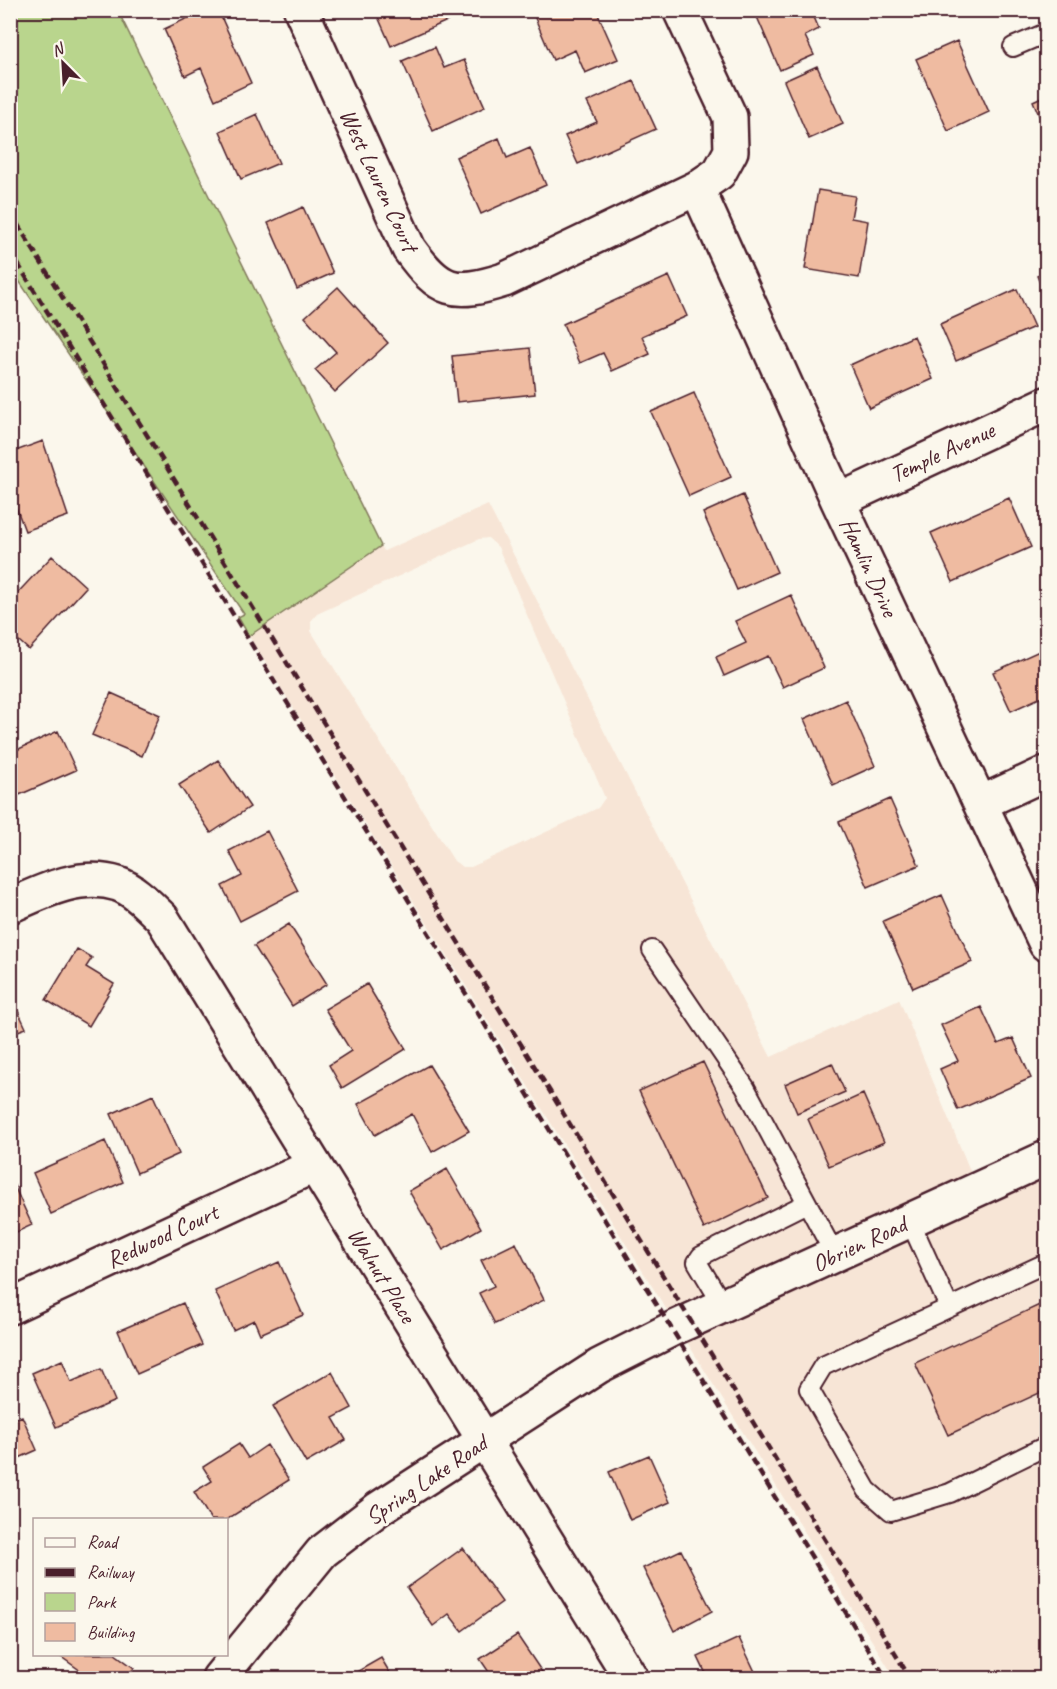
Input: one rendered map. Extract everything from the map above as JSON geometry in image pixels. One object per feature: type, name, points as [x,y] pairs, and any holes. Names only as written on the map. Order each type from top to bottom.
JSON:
[{"type":"street","name":"West Lauren Court","points":[[301,10],[409,249],[428,274],[450,288],[475,290],[504,280],[697,188],[719,173],[730,151],[730,117],[680,10]]},
{"type":"street","name":"Hamlin Drive","points":[[697,188],[838,501],[1047,944]]},
{"type":"street","name":"Temple Avenue","points":[[838,501],[1047,404]]},
{"type":"street","points":[[981,803],[1047,772]]},
{"type":"street","name":"Walnut Place","points":[[10,906],[45,890],[84,880],[118,885],[139,897],[162,918],[313,1166],[486,1439],[631,1678]]},
{"type":"street","name":"Obrien Road","points":[[672,1329],[1047,1158]]},
{"type":"street","name":"Redwood Court","points":[[10,1307],[313,1166]]},
{"type":"street","name":"Spring Lake Road","points":[[221,1678],[322,1552],[378,1509],[599,1366],[672,1329]]},
{"type":"lane","points":[[1013,47],[1047,33]]},
{"type":"lane","points":[[652,950],[745,1087],[835,1255]]},
{"type":"lane","points":[[724,1307],[697,1262],[701,1256],[807,1203]]},
{"type":"lane","points":[[910,1221],[949,1307]]},
{"type":"lane","points":[[1047,1263],[823,1366],[809,1389],[867,1490],[891,1511],[950,1492],[1047,1446]]},
{"type":"shaded area","points":[[488,505],[771,1057],[899,999],[971,1173],[668,1312],[249,636],[381,546],[384,551]],"holes":[[[488,538],[498,547],[605,798],[598,808],[471,867],[463,867],[454,861],[311,631],[311,621],[317,614],[479,539]]]},
{"type":"shaded area","points":[[1046,1177],[1046,1678],[895,1678],[687,1342]]},
{"type":"green space","points":[[10,11],[118,11],[381,546],[249,636],[238,617],[244,614],[11,269]]},
{"type":"building","points":[[205,10],[218,10],[251,83],[215,100],[201,68],[185,76],[164,29]]},
{"type":"building","points":[[375,10],[453,10],[456,17],[391,46]]},
{"type":"building","points":[[596,10],[618,59],[585,73],[575,50],[553,60],[532,11]]},
{"type":"building","points":[[754,10],[811,10],[819,29],[805,36],[814,55],[780,70]]},
{"type":"building","points":[[957,41],[989,112],[948,131],[916,59]]},
{"type":"building","points":[[435,47],[444,68],[464,60],[485,107],[433,131],[402,61]]},
{"type":"building","points":[[817,66],[843,124],[809,139],[784,81]]},
{"type":"building","points":[[634,81],[656,129],[578,164],[565,136],[597,122],[587,102]]},
{"type":"building","points":[[1046,95],[1046,132],[1033,101]]},
{"type":"building","points":[[257,114],[279,163],[241,179],[220,131]]},
{"type":"building","points":[[499,138],[507,158],[530,148],[546,185],[481,214],[456,157]]},
{"type":"building","points":[[818,190],[855,196],[851,218],[868,221],[859,278],[805,269]]},
{"type":"building","points":[[303,207],[333,273],[297,289],[268,223]]},
{"type":"building","points":[[1046,272],[1046,298],[1037,276]]},
{"type":"building","points":[[669,276],[687,316],[642,336],[650,354],[612,371],[603,353],[580,363],[563,324]]},
{"type":"building","points":[[338,287],[388,343],[335,392],[315,370],[336,352],[305,317]]},
{"type":"building","points":[[1017,289],[1034,327],[956,361],[940,324]]},
{"type":"building","points":[[914,336],[933,379],[869,408],[850,365]]},
{"type":"building","points":[[530,348],[535,394],[457,402],[452,356]]},
{"type":"building","points":[[694,393],[731,477],[689,496],[651,412]]},
{"type":"building","points":[[43,441],[68,516],[25,531],[10,491],[10,453]]},
{"type":"building","points":[[743,495],[777,572],[737,590],[703,513]]},
{"type":"building","points":[[1009,498],[1031,547],[953,582],[931,533]]},
{"type":"building","points":[[52,556],[86,587],[29,650],[10,633],[10,601]]},
{"type":"building","points":[[791,595],[824,668],[783,687],[768,656],[724,676],[716,657],[746,643],[735,621]]},
{"type":"building","points":[[1046,648],[1046,695],[1011,711],[993,672]]},
{"type":"building","points":[[111,693],[160,715],[142,756],[92,735]]},
{"type":"building","points":[[846,700],[875,766],[833,785],[804,719]]},
{"type":"building","points":[[58,731],[76,770],[10,799],[10,753]]},
{"type":"building","points":[[218,760],[250,807],[211,833],[179,785]]},
{"type":"building","points":[[890,799],[919,865],[868,887],[839,822]]},
{"type":"building","points":[[267,831],[298,891],[240,921],[222,886],[242,876],[229,851]]},
{"type":"building","points":[[942,895],[972,962],[913,988],[883,921]]},
{"type":"building","points":[[289,924],[327,984],[292,1006],[254,946]]},
{"type":"building","points":[[77,949],[92,958],[86,967],[114,984],[89,1026],[46,1000]]},
{"type":"building","points":[[367,984],[406,1049],[342,1088],[329,1065],[351,1051],[325,1009]]},
{"type":"building","points":[[10,994],[26,1028],[10,1034]]},
{"type":"building","points":[[981,1007],[998,1044],[1013,1038],[1031,1078],[958,1110],[940,1069],[958,1061],[941,1025]]},
{"type":"building","points":[[703,1062],[768,1198],[704,1229],[639,1091]]},
{"type":"building","points":[[832,1063],[845,1092],[797,1113],[785,1084]]},
{"type":"building","points":[[429,1065],[469,1131],[432,1152],[412,1114],[375,1135],[358,1104]]},
{"type":"building","points":[[863,1094],[884,1142],[829,1166],[808,1119]]},
{"type":"building","points":[[153,1095],[179,1154],[137,1173],[111,1114]]},
{"type":"building","points":[[105,1141],[123,1182],[51,1214],[33,1173]]},
{"type":"building","points":[[447,1169],[481,1228],[443,1250],[409,1191]]},
{"type":"building","points":[[10,1177],[32,1225],[10,1235]]},
{"type":"building","points":[[516,1243],[544,1300],[495,1324],[479,1293],[494,1286],[481,1260]]},
{"type":"building","points":[[279,1262],[303,1315],[260,1334],[254,1320],[233,1330],[215,1291]]},
{"type":"building","points":[[1046,1302],[1046,1390],[948,1435],[915,1363]]},
{"type":"building","points":[[183,1303],[202,1345],[137,1374],[118,1331]]},
{"type":"building","points":[[62,1360],[71,1382],[101,1369],[115,1401],[56,1427],[32,1373]]},
{"type":"building","points":[[332,1372],[352,1408],[333,1418],[346,1440],[306,1463],[273,1406]]},
{"type":"building","points":[[22,1416],[37,1450],[10,1462],[10,1421]]},
{"type":"building","points":[[239,1444],[248,1458],[267,1445],[289,1480],[228,1519],[210,1518],[194,1492],[212,1481],[203,1467]]},
{"type":"building","points":[[649,1455],[670,1502],[630,1520],[609,1472]]},
{"type":"building","points":[[10,1464],[18,1480],[10,1483]]},
{"type":"building","points":[[463,1548],[502,1602],[462,1631],[449,1614],[433,1626],[407,1588]]},
{"type":"building","points":[[681,1550],[712,1611],[674,1631],[643,1568]]},
{"type":"building","points":[[517,1635],[546,1678],[493,1678],[480,1659]]},
{"type":"building","points":[[739,1638],[758,1678],[708,1678],[698,1657]]},
{"type":"building","points":[[60,1656],[118,1656],[134,1668],[126,1678],[91,1678]]},
{"type":"building","points":[[381,1658],[393,1678],[346,1678]]},
{"type":"railway","points":[[10,212],[910,1678]]},
{"type":"railway","points":[[10,251],[886,1678]]}]
